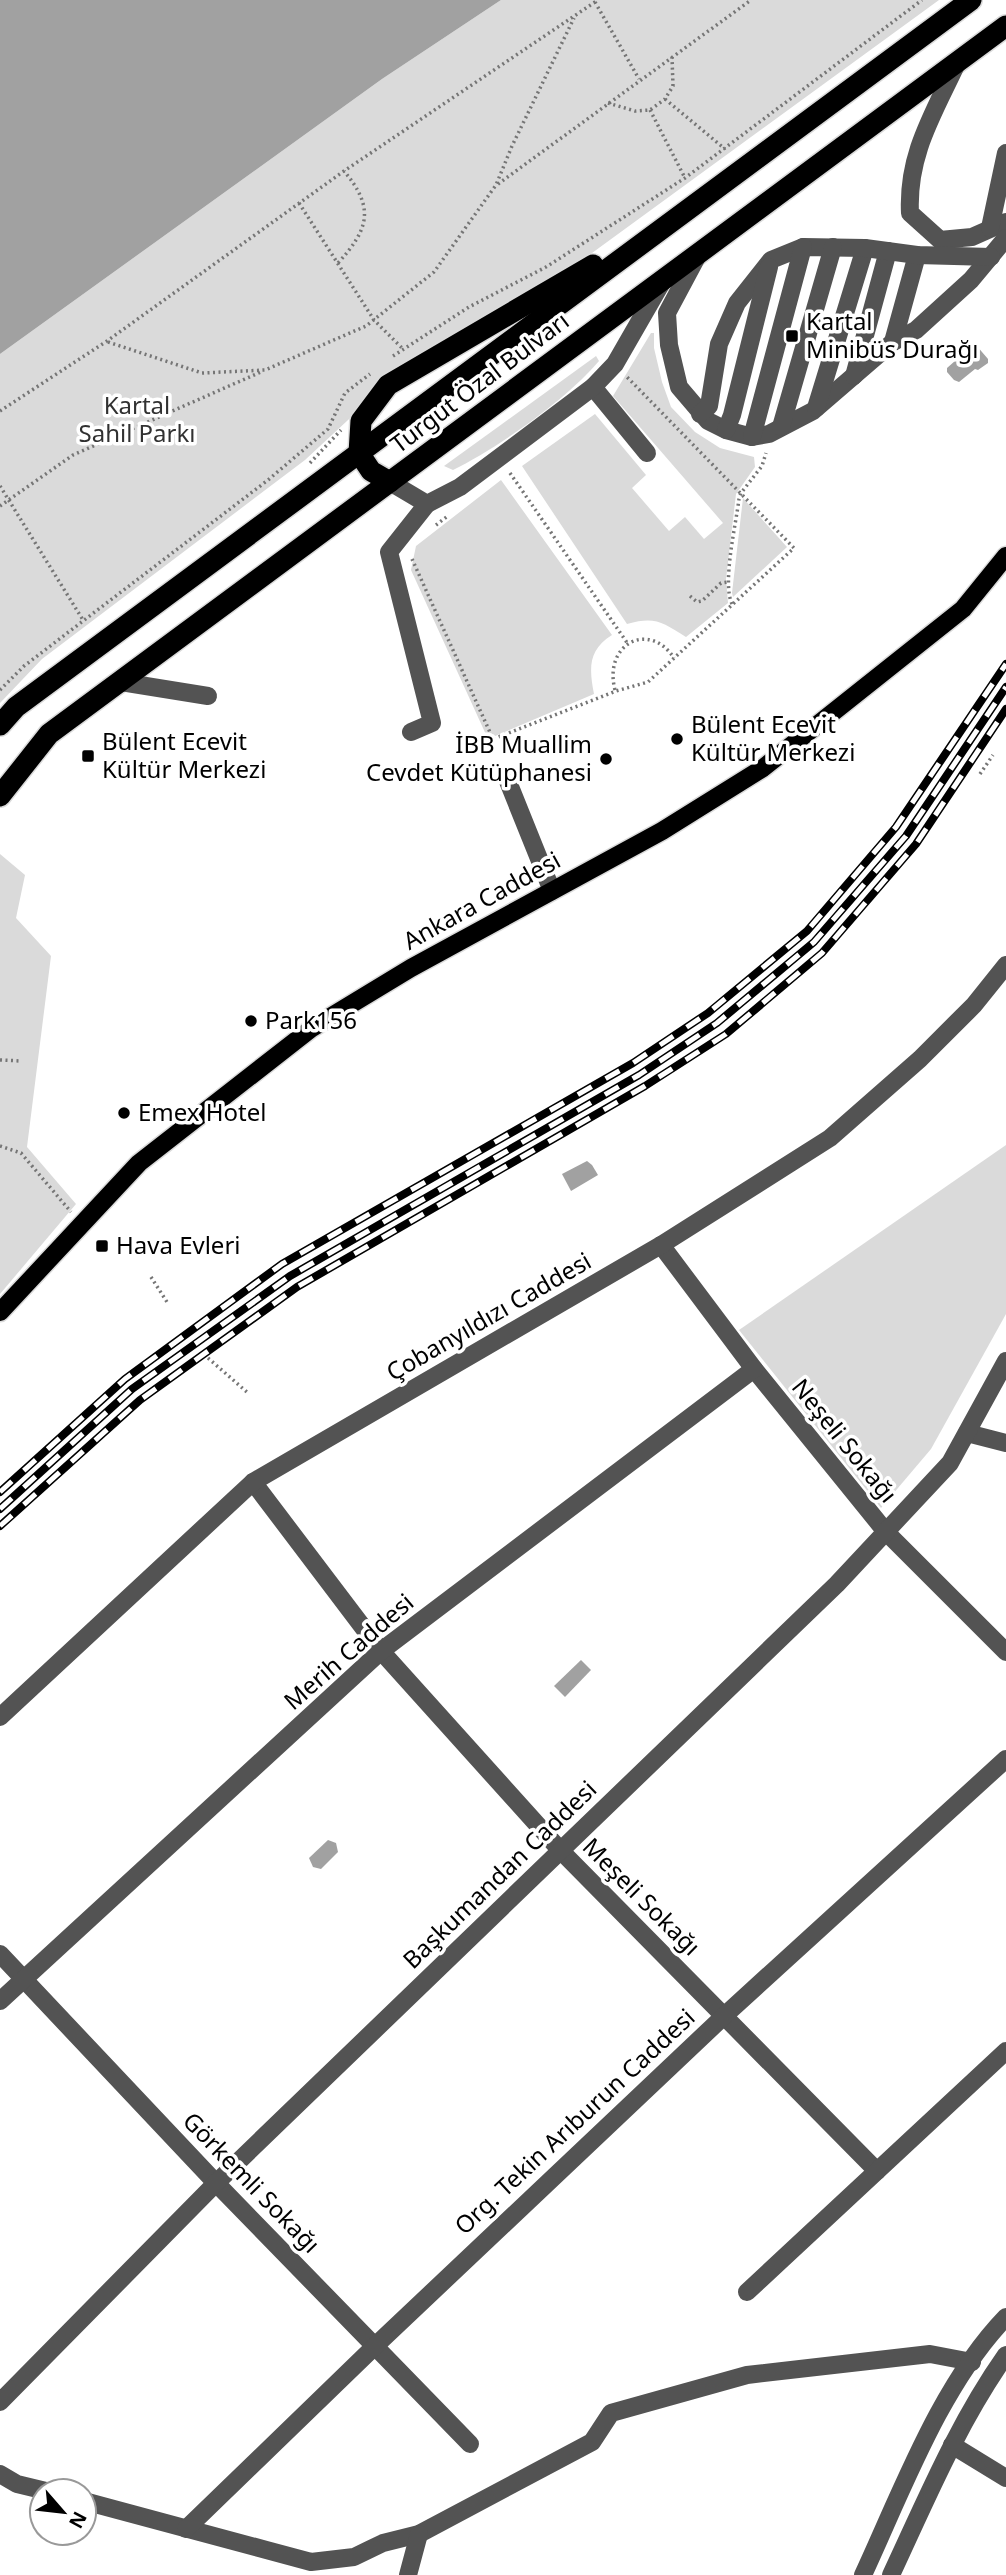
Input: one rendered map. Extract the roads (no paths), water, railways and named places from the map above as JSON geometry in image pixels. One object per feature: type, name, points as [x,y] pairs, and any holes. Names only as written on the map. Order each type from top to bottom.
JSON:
[{"type":"highway","name":"Turgut Özal Bulvarı","points":[[0,725],[16,707],[971,0]]},
{"type":"highway","name":"Turgut Özal Bulvarı","points":[[0,796],[49,734],[1006,26]]},
{"type":"highway","points":[[390,482],[371,471],[359,453],[361,421],[388,385],[686,211]]},
{"type":"main road","name":"Ankara Caddesi","points":[[0,1312],[139,1163],[312,1028],[411,968],[662,831],[763,768],[963,609],[1006,556]]},
{"type":"street","points":[[958,61],[916,152],[909,190],[910,213],[940,240],[972,237],[1001,230]]},
{"type":"street","points":[[698,254],[667,313],[669,345],[679,387],[708,421],[726,430],[768,433],[816,408],[893,342],[916,330],[971,280],[991,257],[1001,230],[1006,153]]},
{"type":"street","points":[[700,414],[709,406],[719,344],[737,303],[771,260],[803,247],[865,248],[917,255],[991,257]]},
{"type":"street","points":[[768,433],[803,247]]},
{"type":"street","points":[[768,433],[833,247]]},
{"type":"street","points":[[816,408],[865,248]]},
{"type":"street","points":[[853,376],[888,251]]},
{"type":"street","points":[[893,342],[917,255]]},
{"type":"street","points":[[726,430],[771,260]]},
{"type":"street","points":[[411,732],[432,723],[389,552],[427,504],[460,487],[593,387],[615,364],[662,281]]},
{"type":"street","points":[[593,387],[647,453]]},
{"type":"street","points":[[390,482],[427,504]]},
{"type":"street","points":[[121,681],[208,696]]},
{"type":"street","points":[[507,779],[552,891]]},
{"type":"street","name":"Çobanyıldızı Caddesi","points":[[0,1717],[253,1482],[661,1245],[830,1138],[920,1059],[974,1005],[1006,965]]},
{"type":"street","name":"Neşeli Sokağı","points":[[661,1245],[754,1369],[886,1532],[1006,1652]]},
{"type":"street","name":"Başkumandan Caddesi","points":[[0,2402],[216,2183],[837,1584],[950,1463],[1006,1362]]},
{"type":"street","name":"Merih Caddesi","points":[[0,2001],[381,1651],[754,1369]]},
{"type":"street","points":[[967,1433],[1006,1443]]},
{"type":"street","name":"Meşeli Sokağı","points":[[253,1482],[381,1651],[561,1851],[877,2171]]},
{"type":"street","name":"Org. Tekin Arıburun Caddesi","points":[[186,2529],[724,2015],[1006,1759]]},
{"type":"street","name":"Görkemli Sokağı","points":[[0,1954],[216,2183],[470,2444]]},
{"type":"street","points":[[747,2292],[1006,2051]]},
{"type":"street","points":[[863,2575],[940,2411],[990,2333],[1006,2317]]},
{"type":"street","points":[[98,2505],[311,2561],[354,2557],[383,2543],[419,2534],[592,2442],[611,2413],[747,2375],[930,2354],[972,2361]]},
{"type":"street","points":[[891,2575],[952,2445],[984,2387],[1006,2355]]},
{"type":"street","points":[[952,2445],[1006,2478]]},
{"type":"street","points":[[0,2474],[17,2484],[28,2487]]},
{"type":"street","points":[[408,2575],[419,2534]]},
{"type":"railway","points":[[0,1492],[125,1379],[282,1264],[633,1063],[708,1013],[807,931],[896,827],[1006,664]]},
{"type":"railway","points":[[0,1509],[132,1389],[290,1276],[639,1075],[717,1023],[814,942],[906,836],[1006,687]]},
{"type":"railway","points":[[0,1526],[140,1400],[297,1287],[645,1086],[726,1034],[822,953],[916,844],[1006,709]]},
{"type":"place","name":"Kartal Minibüs Durağı","points":[[792,336]]},
{"type":"place","name":"Bülent Ecevit Kültür Merkezi","points":[[677,739]]},
{"type":"place","name":"Bülent Ecevi̇t Kültür Merkezi̇","points":[[88,756]]},
{"type":"place","name":"İBB Muallim Cevdet Kütüphanesi","points":[[606,759]]},
{"type":"place","name":"Park156","points":[[251,1021]]},
{"type":"place","name":"Emex Hotel","points":[[124,1113]]},
{"type":"place","name":"Hava Evleri","points":[[102,1246]]},
{"type":"park label","name":"Kartal Sahil Parkı","points":[[137,420]]}]
